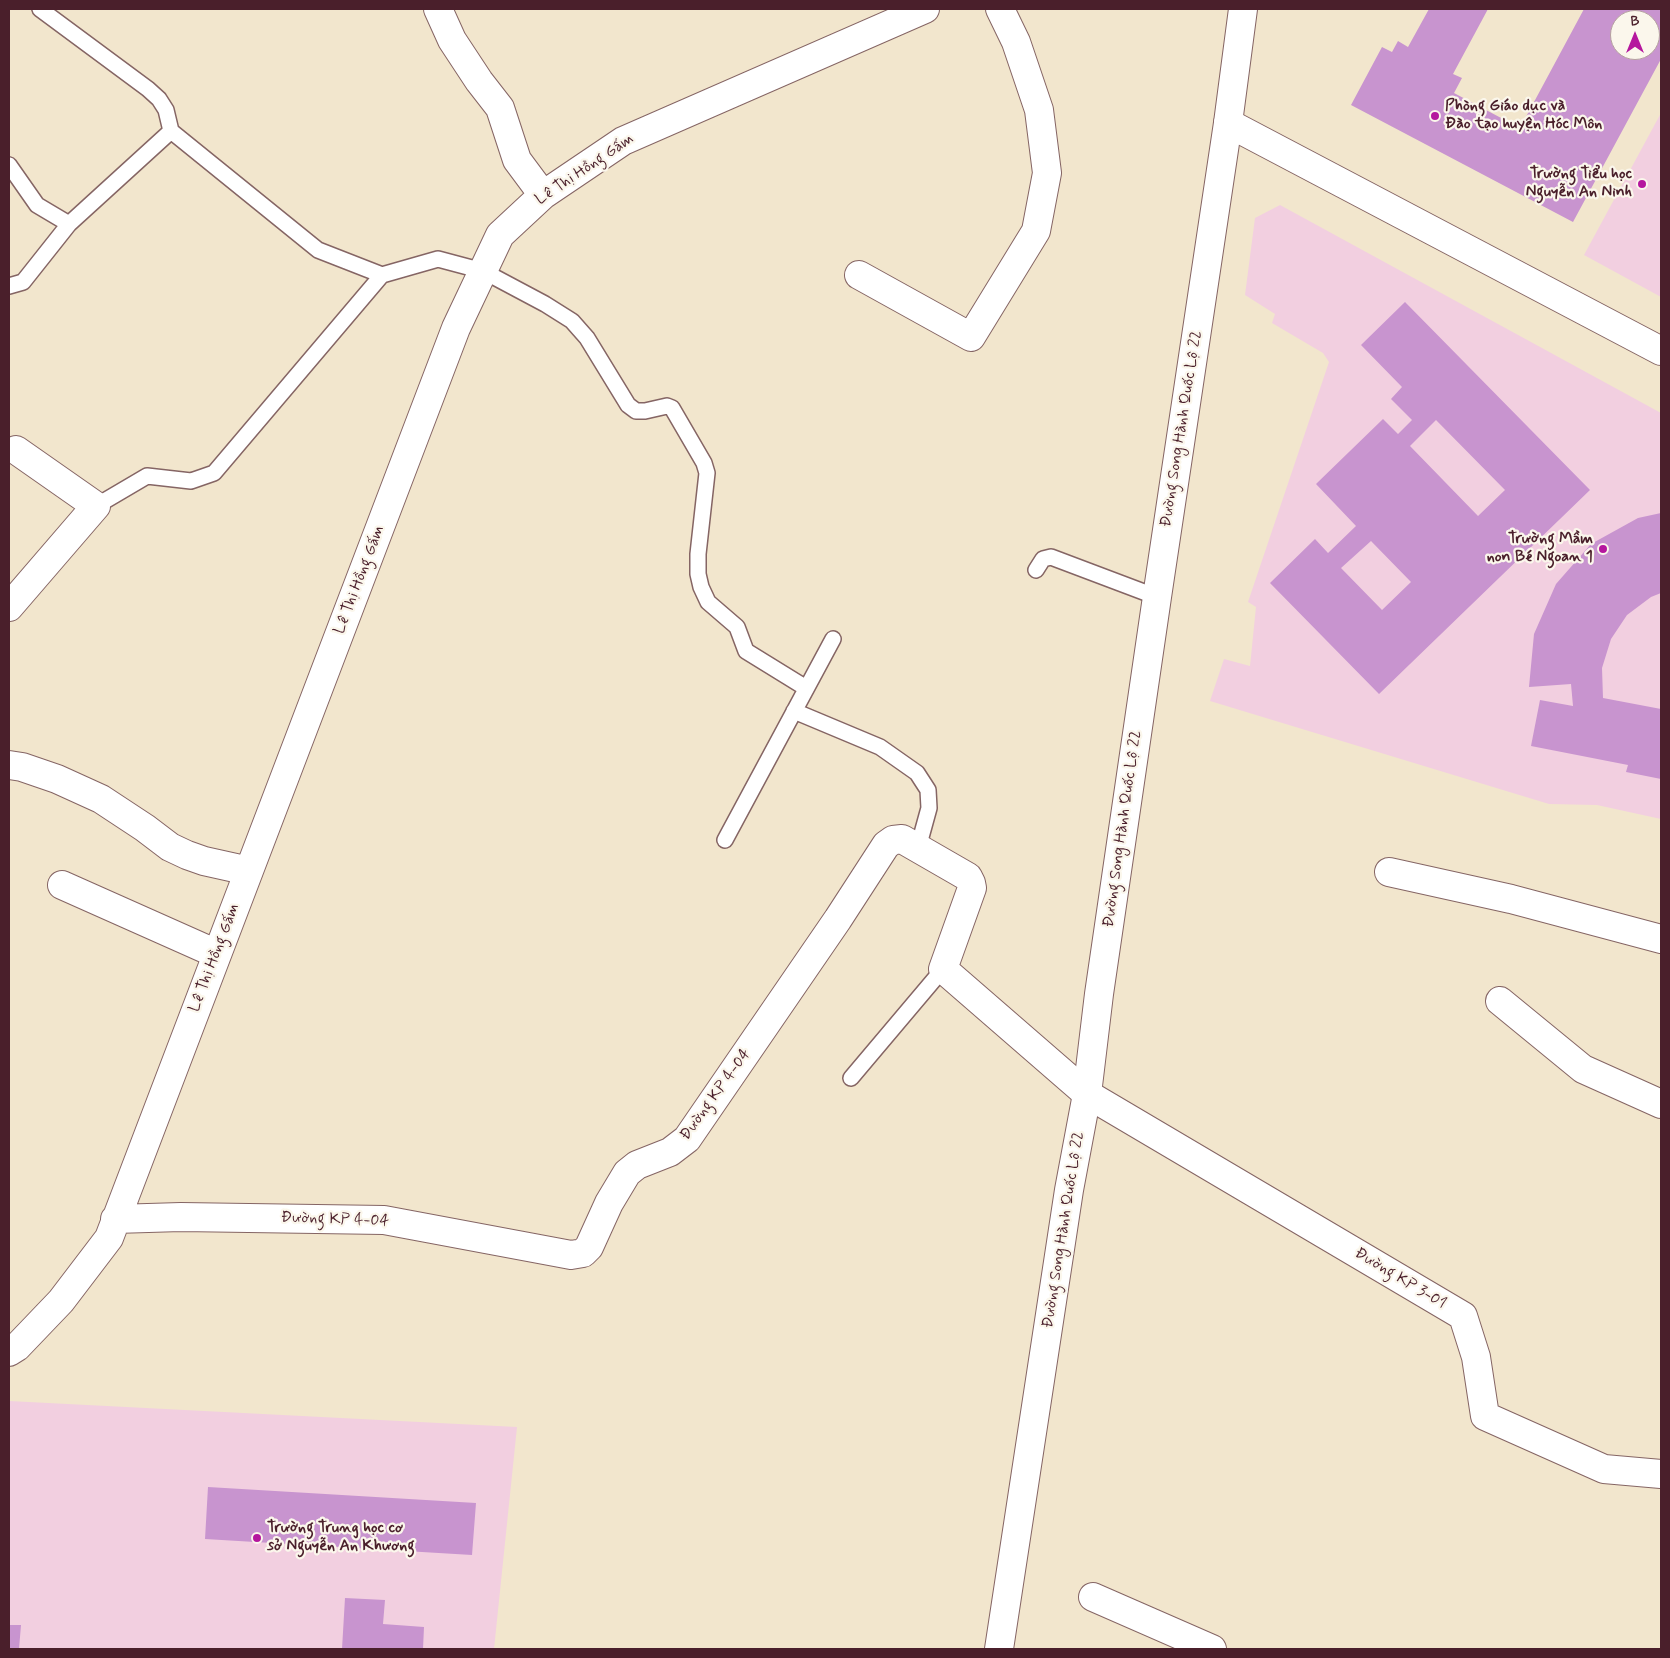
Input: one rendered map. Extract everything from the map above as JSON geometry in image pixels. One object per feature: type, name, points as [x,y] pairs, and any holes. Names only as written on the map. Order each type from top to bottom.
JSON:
[{"type":"street","points":[[438,9],[452,40],[479,81],[500,108],[517,160],[543,195]]},
{"type":"street","name":"Lê Thị Hồng Gấm","points":[[9,1352],[17,1347],[61,1301],[108,1238],[456,328],[500,235],[543,195],[623,141],[924,9]]},
{"type":"street","points":[[859,275],[971,337],[1036,232],[1047,173],[1040,110],[1016,42],[1000,9]]},
{"type":"street","name":"Đường Song Hành Quốc Lộ 22","points":[[1000,1649],[1069,1190],[1087,1094],[1099,994],[1156,598],[1228,123],[1243,9]]},
{"type":"street","points":[[1228,123],[1661,351]]},
{"type":"street","points":[[9,606],[96,506],[16,450]]},
{"type":"street","points":[[9,765],[22,767],[57,779],[101,799],[170,847],[187,855],[204,861],[249,870]]},
{"type":"street","name":"Đường KP 4-04","points":[[115,1219],[181,1217],[384,1220],[571,1255],[583,1253],[590,1247],[609,1203],[627,1173],[637,1165],[670,1152],[687,1139],[838,919],[886,845],[893,840],[902,839],[968,878],[971,883],[972,888],[943,969]]},
{"type":"street","points":[[1389,872],[1511,899],[1661,939]]},
{"type":"street","points":[[62,885],[217,954]]},
{"type":"street","points":[[943,969],[1087,1094]]},
{"type":"street","points":[[1500,1001],[1583,1069],[1661,1104]]},
{"type":"street","name":"Đường KP 3-01","points":[[1087,1094],[1463,1316],[1476,1357],[1485,1416],[1604,1469],[1661,1474]]},
{"type":"street","points":[[1092,1597],[1212,1649]]},
{"type":"lane","points":[[40,9],[148,89],[159,99],[166,110],[170,131],[318,250],[382,275]]},
{"type":"lane","points":[[9,286],[23,282],[69,224],[170,131]]},
{"type":"lane","points":[[9,165],[37,205],[69,224]]},
{"type":"lane","points":[[96,506],[147,476],[191,481],[214,473],[382,275],[438,259],[483,271],[545,304],[572,321],[587,338],[628,405],[636,410],[645,411],[667,406],[672,408],[704,463],[707,473],[698,554],[698,574],[701,587],[708,602],[736,627],[746,651],[806,688]]},
{"type":"lane","points":[[1036,570],[1043,559],[1051,557],[1156,598]]},
{"type":"lane","points":[[726,840],[833,639]]},
{"type":"lane","points":[[794,711],[880,747],[917,773],[928,790],[929,808],[918,848]]},
{"type":"lane","points":[[851,1078],[943,969]]},
{"type":"shaded area","name":"Trường Tiểu học Nguyễn An Ninh","points":[[1661,113],[1661,297],[1584,255]]},
{"type":"shaded area","points":[[1280,205],[1661,413],[1661,819],[1597,805],[1549,804],[1210,701],[1224,659],[1250,666],[1256,607],[1248,602],[1329,362],[1323,353],[1272,323],[1275,314],[1245,295],[1255,218]]},
{"type":"shaded area","name":"Trường Trung học cơ sở Nguyễn An Khương","points":[[9,1401],[517,1427],[494,1649],[9,1649]]},
{"type":"building","name":"Phòng Giáo dục và Đào tạo huyện Hóc Môn","points":[[1429,9],[1488,9],[1453,74],[1462,78],[1454,93],[1520,128],[1584,9],[1661,10],[1661,59],[1573,222],[1351,105],[1382,47],[1392,52],[1398,41],[1408,47]]},
{"type":"building","points":[[1405,302],[1590,490],[1379,694],[1270,583],[1315,539],[1328,553],[1356,526],[1316,484],[1383,419],[1398,434],[1412,420],[1391,399],[1402,387],[1361,345]],"holes":[[[1436,420],[1505,490],[1478,516],[1410,446]],[[1371,541],[1411,582],[1382,610],[1341,568]]]},
{"type":"building","points":[[1661,513],[1661,593],[1651,597],[1627,615],[1611,639],[1602,668],[1603,698],[1661,709],[1661,779],[1626,772],[1628,765],[1531,746],[1540,700],[1573,706],[1571,684],[1529,687],[1534,634],[1556,584],[1591,544],[1638,518]]},
{"type":"building","points":[[208,1487],[476,1503],[472,1555],[205,1539]]},
{"type":"building","points":[[345,1598],[385,1600],[383,1624],[424,1627],[423,1649],[342,1649]]},
{"type":"building","points":[[9,1625],[21,1625],[19,1649],[9,1649]]},
{"type":"place","name":"Phòng Giáo dục và Đào tạo huyện Hóc Môn","points":[[1435,116]]},
{"type":"place","name":"Trường Tiểu học Nguyễn An Ninh","points":[[1642,184]]},
{"type":"place","name":"Trường Mầm non Bé Ngoan 1","points":[[1603,549]]},
{"type":"place","name":"Trường Trung học cơ sở Nguyễn An Khương","points":[[257,1538]]}]
